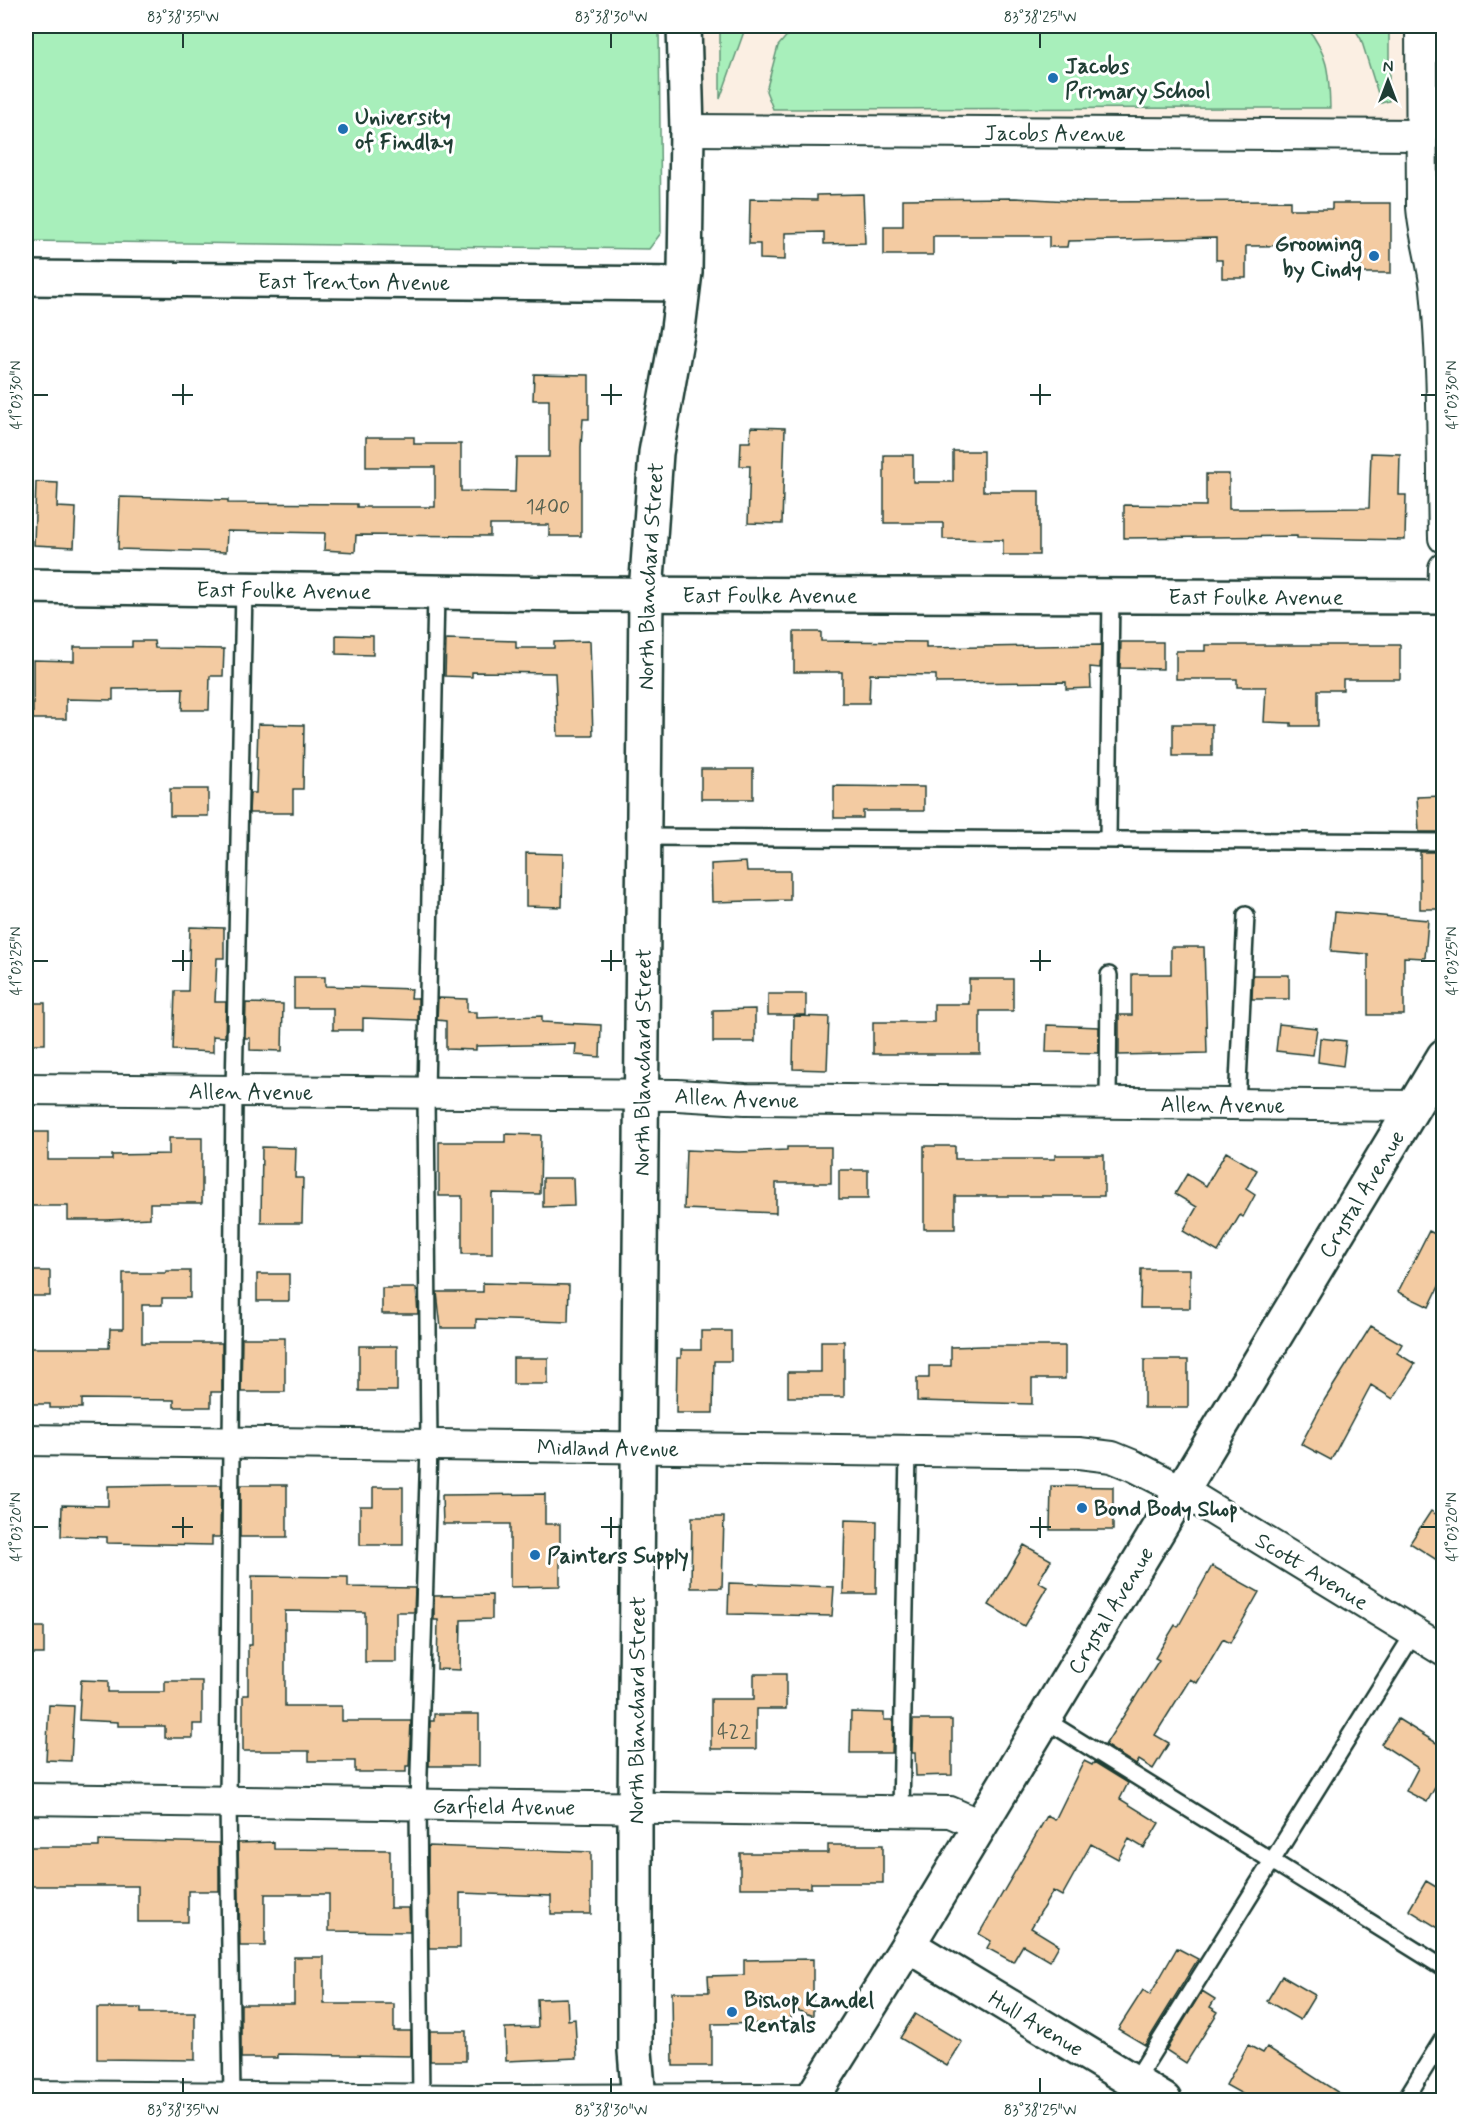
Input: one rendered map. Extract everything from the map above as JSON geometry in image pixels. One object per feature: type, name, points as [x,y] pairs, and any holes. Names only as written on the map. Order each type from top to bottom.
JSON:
[{"type":"street","name":"North Blanchard Street","points":[[639,2100],[635,2051],[635,1807],[646,593],[656,453],[684,284],[687,130],[684,26]]},
{"type":"street","points":[[1421,26],[1423,225],[1436,287],[1441,375],[1443,538]]},
{"type":"street","name":"Jacobs Avenue","points":[[687,130],[1422,135]]},
{"type":"street","name":"East Trenton Avenue","points":[[26,278],[684,284]]},
{"type":"street","points":[[1443,568],[1443,597]]},
{"type":"street","name":"East Foulke Avenue","points":[[26,586],[436,592],[1443,597]]},
{"type":"street","name":"Crystal Avenue","points":[[812,2100],[908,1945],[1443,1056]]},
{"type":"street","name":"Allen Avenue","points":[[26,1089],[640,1094],[745,1099],[1414,1106]]},
{"type":"street","name":"Midland Avenue","points":[[26,1440],[429,1447],[1079,1453],[1112,1457],[1181,1490]]},
{"type":"street","name":"Scott Avenue","points":[[1181,1490],[1443,1651]]},
{"type":"street","name":"Garfield Avenue","points":[[26,1799],[950,1812],[980,1825]]},
{"type":"street","name":"Hull Avenue","points":[[908,1945],[1129,2091],[1164,2100]]},
{"type":"street","points":[[26,2096],[472,2100]]},
{"type":"street","points":[[484,2100],[812,2100]]},
{"type":"lane","points":[[232,2098],[228,1802],[234,1092],[244,589]]},
{"type":"lane","points":[[421,2100],[418,1805],[429,1447],[426,1094],[436,592]]},
{"type":"lane","points":[[1108,840],[1111,595]]},
{"type":"lane","points":[[643,837],[1443,842]]},
{"type":"lane","points":[[1237,1104],[1246,915]]},
{"type":"lane","points":[[1108,1103],[1109,975]]},
{"type":"lane","points":[[901,1811],[908,1452]]},
{"type":"lane","points":[[1129,2091],[1414,1633]]},
{"type":"lane","points":[[1044,1719],[1443,1968]]},
{"type":"lane","points":[[1405,2100],[1443,2037]]},
{"type":"shaded area","name":"Jacobs Primary School","points":[[684,26],[1421,26],[1422,135],[687,130]]},
{"type":"green space","name":"University of Findlay","points":[[26,26],[659,26],[661,233],[649,249],[26,241]]},
{"type":"green space","points":[[720,26],[746,26],[720,99]]},
{"type":"green space","points":[[795,26],[1306,26],[1319,46],[1326,64],[1330,108],[773,109],[766,91],[778,46]]},
{"type":"green space","points":[[1353,26],[1389,26],[1389,101],[1381,103],[1361,39]]},
{"type":"building","points":[[863,194],[865,243],[824,244],[824,232],[785,233],[785,260],[760,259],[760,244],[749,244],[750,199],[817,200],[817,195]]},
{"type":"building","points":[[1015,198],[1088,202],[1290,201],[1290,209],[1332,209],[1332,203],[1391,203],[1391,273],[1361,273],[1361,245],[1246,246],[1246,278],[1222,278],[1222,260],[1216,260],[1216,238],[1068,241],[1067,247],[1049,247],[1049,236],[933,236],[933,255],[884,255],[884,226],[903,226],[903,199]]},
{"type":"building","points":[[534,374],[589,375],[589,419],[583,419],[581,447],[581,536],[549,536],[549,525],[490,525],[490,536],[356,535],[355,552],[324,550],[325,533],[227,531],[226,552],[118,549],[120,497],[228,500],[228,503],[435,507],[435,467],[366,467],[366,437],[414,437],[414,444],[461,444],[461,491],[515,492],[516,457],[549,457],[549,400],[533,400]]},
{"type":"building","points":[[751,427],[785,428],[782,524],[748,523],[750,466],[740,466],[741,442],[750,442]]},
{"type":"building","points":[[953,451],[983,451],[983,491],[1039,491],[1039,555],[1003,555],[1003,540],[943,539],[943,523],[884,523],[884,455],[913,455],[913,482],[953,482]]},
{"type":"building","points":[[1371,453],[1400,454],[1399,495],[1406,495],[1405,540],[1297,538],[1297,536],[1124,538],[1124,505],[1206,506],[1206,474],[1229,474],[1229,509],[1369,508]]},
{"type":"building","points":[[36,482],[58,483],[57,507],[76,508],[74,547],[34,545]]},
{"type":"building","points":[[794,632],[821,632],[821,641],[926,642],[926,648],[1101,645],[1100,668],[1090,667],[1091,688],[1066,689],[1066,682],[936,683],[936,675],[870,674],[869,703],[842,703],[842,672],[794,672]]},
{"type":"building","points":[[336,635],[373,636],[373,655],[336,654]]},
{"type":"building","points":[[446,639],[516,641],[516,648],[554,648],[554,642],[590,641],[593,736],[558,736],[555,673],[472,672],[472,677],[445,676]]},
{"type":"building","points":[[132,641],[154,641],[155,648],[224,649],[223,676],[210,676],[209,710],[182,710],[183,688],[113,689],[113,700],[66,699],[66,719],[33,719],[33,660],[74,661],[74,647],[132,647]]},
{"type":"building","points":[[1121,642],[1163,642],[1163,669],[1120,668]]},
{"type":"building","points":[[1205,645],[1400,645],[1400,679],[1343,679],[1343,690],[1318,690],[1318,726],[1291,726],[1291,723],[1264,722],[1266,687],[1237,687],[1237,679],[1176,679],[1176,651],[1205,651]]},
{"type":"building","points":[[258,724],[304,725],[303,789],[293,789],[293,813],[249,813],[250,793],[256,793]]},
{"type":"building","points":[[1173,724],[1212,724],[1212,756],[1173,756]]},
{"type":"building","points":[[701,769],[753,769],[753,799],[701,799]]},
{"type":"building","points":[[834,786],[924,787],[924,811],[863,811],[863,818],[834,818]]},
{"type":"building","points":[[170,789],[208,789],[208,816],[170,816]]},
{"type":"building","points":[[1443,796],[1443,832],[1419,832],[1417,797]]},
{"type":"building","points":[[1420,852],[1443,852],[1443,909],[1420,909]]},
{"type":"building","points":[[526,853],[563,854],[562,907],[526,906]]},
{"type":"building","points":[[746,862],[747,871],[790,871],[790,900],[712,902],[711,864]]},
{"type":"building","points":[[1335,912],[1428,920],[1425,958],[1404,957],[1404,1015],[1368,1015],[1368,954],[1331,951]]},
{"type":"building","points":[[190,927],[224,928],[224,958],[217,958],[215,1002],[226,1002],[225,1037],[213,1036],[213,1052],[173,1050],[175,991],[188,991]]},
{"type":"building","points":[[1171,947],[1204,947],[1207,1053],[1119,1055],[1119,1015],[1132,1015],[1132,974],[1171,974]]},
{"type":"building","points":[[1253,975],[1289,975],[1289,999],[1252,999]]},
{"type":"building","points":[[294,977],[325,977],[325,986],[412,989],[411,998],[418,998],[418,1020],[363,1018],[363,1030],[333,1030],[333,1008],[294,1008]]},
{"type":"building","points":[[969,979],[1013,979],[1013,1011],[980,1011],[980,1054],[873,1054],[873,1022],[934,1022],[934,1004],[969,1004]]},
{"type":"building","points":[[768,994],[806,994],[806,1015],[768,1015]]},
{"type":"building","points":[[438,998],[467,999],[467,1012],[477,1012],[477,1018],[542,1016],[542,1022],[601,1025],[600,1057],[575,1055],[576,1044],[476,1046],[476,1050],[446,1049],[446,1021],[437,1020]]},
{"type":"building","points":[[26,1003],[45,1003],[45,1044],[26,1044]]},
{"type":"building","points":[[246,1003],[283,1004],[282,1051],[250,1050],[250,1038],[245,1038]]},
{"type":"building","points":[[755,1009],[755,1042],[713,1042],[713,1010]]},
{"type":"building","points":[[794,1016],[829,1017],[827,1070],[793,1069]]},
{"type":"building","points":[[1279,1024],[1317,1028],[1313,1055],[1276,1051]]},
{"type":"building","points":[[1047,1025],[1099,1027],[1099,1053],[1046,1052]]},
{"type":"building","points":[[1320,1038],[1346,1041],[1343,1066],[1318,1062]]},
{"type":"building","points":[[26,1132],[48,1132],[48,1160],[112,1160],[112,1155],[169,1154],[169,1138],[202,1138],[202,1203],[150,1203],[150,1218],[106,1220],[68,1220],[68,1206],[26,1206]]},
{"type":"building","points":[[505,1134],[541,1135],[540,1194],[492,1193],[492,1254],[462,1254],[462,1196],[439,1196],[439,1142],[505,1142]]},
{"type":"building","points":[[924,1146],[955,1146],[955,1159],[1055,1159],[1055,1155],[1104,1155],[1104,1196],[955,1196],[955,1229],[924,1229]]},
{"type":"building","points":[[262,1147],[296,1148],[295,1178],[303,1178],[302,1223],[261,1223]]},
{"type":"building","points":[[787,1147],[831,1147],[831,1183],[776,1183],[776,1213],[684,1209],[686,1150],[739,1152],[787,1150]]},
{"type":"building","points":[[1226,1152],[1257,1170],[1246,1189],[1255,1195],[1243,1217],[1240,1215],[1218,1252],[1183,1231],[1197,1207],[1175,1194],[1187,1174],[1206,1186]]},
{"type":"building","points":[[839,1170],[868,1170],[868,1199],[839,1199]]},
{"type":"building","points":[[543,1178],[573,1178],[574,1206],[543,1207]]},
{"type":"building","points":[[1429,1231],[1443,1238],[1443,1278],[1429,1307],[1398,1292]]},
{"type":"building","points":[[1141,1269],[1190,1269],[1190,1308],[1140,1308]]},
{"type":"building","points":[[26,1271],[50,1271],[50,1296],[26,1296]]},
{"type":"building","points":[[166,1271],[190,1271],[190,1298],[162,1298],[162,1305],[142,1305],[142,1343],[222,1343],[222,1392],[211,1392],[211,1407],[174,1407],[174,1400],[82,1399],[82,1408],[50,1408],[50,1404],[26,1404],[26,1348],[109,1348],[110,1329],[123,1329],[123,1273],[166,1273]]},
{"type":"building","points":[[257,1274],[289,1274],[289,1301],[257,1301]]},
{"type":"building","points":[[483,1283],[569,1285],[568,1322],[476,1319],[476,1328],[441,1328],[437,1292],[483,1292]]},
{"type":"building","points":[[382,1288],[416,1288],[418,1314],[382,1314]]},
{"type":"building","points":[[1371,1326],[1402,1344],[1397,1353],[1415,1364],[1393,1399],[1371,1385],[1331,1460],[1301,1444],[1325,1399]]},
{"type":"building","points":[[701,1331],[731,1331],[731,1361],[714,1361],[713,1413],[676,1413],[677,1358],[681,1358],[681,1350],[701,1350]]},
{"type":"building","points":[[242,1338],[285,1338],[285,1392],[241,1392]]},
{"type":"building","points":[[821,1341],[844,1341],[844,1397],[788,1397],[788,1372],[821,1372]]},
{"type":"building","points":[[359,1346],[397,1346],[397,1391],[359,1391]]},
{"type":"building","points":[[1065,1346],[1065,1379],[1032,1379],[1032,1404],[917,1401],[917,1378],[929,1378],[929,1366],[951,1366],[951,1347]]},
{"type":"building","points":[[513,1358],[548,1358],[548,1384],[513,1384]]},
{"type":"building","points":[[1144,1360],[1188,1360],[1188,1408],[1144,1408]]},
{"type":"building","points":[[221,1485],[220,1537],[212,1537],[212,1545],[107,1543],[107,1537],[61,1536],[62,1505],[108,1506],[108,1486]]},
{"type":"building","points":[[240,1485],[287,1485],[287,1537],[240,1537]]},
{"type":"building","name":"Bond Body Shop","points":[[1051,1486],[1113,1487],[1113,1530],[1050,1530]]},
{"type":"building","points":[[373,1487],[403,1487],[403,1545],[360,1545],[360,1506],[373,1506]]},
{"type":"building","name":"Painters Supply","points":[[545,1494],[545,1524],[560,1524],[560,1586],[510,1587],[510,1524],[443,1524],[442,1495]]},
{"type":"building","points":[[1431,1511],[1443,1519],[1443,1564],[1410,1543]]},
{"type":"building","points":[[692,1517],[724,1517],[722,1588],[691,1588]]},
{"type":"building","points":[[845,1520],[877,1521],[876,1594],[843,1594]]},
{"type":"building","points":[[1024,1545],[1051,1560],[1038,1582],[1047,1587],[1024,1626],[989,1605]]},
{"type":"building","points":[[1212,1566],[1259,1592],[1230,1643],[1223,1639],[1197,1683],[1190,1679],[1155,1735],[1169,1743],[1153,1769],[1139,1760],[1136,1765],[1105,1745],[1159,1660],[1155,1658],[1175,1625],[1178,1627]]},
{"type":"building","points":[[252,1576],[348,1577],[348,1587],[415,1588],[414,1612],[396,1612],[396,1662],[365,1662],[365,1612],[285,1611],[285,1706],[342,1706],[342,1721],[411,1721],[409,1766],[406,1766],[406,1772],[355,1772],[355,1761],[309,1761],[309,1751],[243,1751],[243,1695],[248,1695],[248,1645],[252,1645]]},
{"type":"building","points":[[729,1583],[834,1587],[832,1616],[728,1614]]},
{"type":"building","points":[[492,1595],[492,1619],[461,1620],[460,1670],[437,1669],[438,1620],[434,1620],[434,1596]]},
{"type":"building","points":[[26,1627],[44,1627],[44,1654],[26,1654]]},
{"type":"building","points":[[754,1674],[786,1674],[786,1709],[756,1709],[756,1749],[711,1749],[711,1699],[754,1699]]},
{"type":"building","points":[[81,1680],[108,1681],[108,1692],[165,1692],[165,1681],[202,1681],[202,1724],[193,1724],[193,1738],[165,1738],[165,1726],[118,1726],[118,1722],[79,1720]]},
{"type":"building","points":[[49,1705],[74,1706],[71,1761],[46,1760]]},
{"type":"building","points":[[851,1712],[884,1713],[884,1720],[893,1720],[892,1753],[850,1753]]},
{"type":"building","points":[[434,1714],[479,1714],[479,1766],[429,1766],[430,1721],[434,1721]]},
{"type":"building","points":[[1398,1719],[1443,1747],[1443,1773],[1427,1802],[1406,1791],[1418,1768],[1381,1744]]},
{"type":"building","points":[[913,1720],[952,1720],[952,1775],[916,1776],[915,1753],[912,1753]]},
{"type":"building","points":[[1084,1761],[1092,1765],[1094,1762],[1128,1783],[1120,1799],[1159,1823],[1144,1848],[1129,1839],[1118,1859],[1091,1844],[1062,1896],[1053,1891],[1031,1928],[1059,1945],[1050,1961],[1023,1945],[1013,1962],[987,1948],[991,1941],[979,1934],[1047,1816],[1055,1820]]},
{"type":"building","points":[[99,1840],[219,1843],[219,1891],[188,1891],[188,1922],[138,1922],[138,1886],[26,1886],[26,1847],[99,1847]]},
{"type":"building","points":[[274,1842],[274,1849],[390,1850],[390,1908],[409,1908],[410,1932],[329,1931],[329,1894],[265,1894],[265,1946],[240,1946],[238,1843]]},
{"type":"building","points":[[828,1845],[883,1845],[883,1883],[811,1883],[811,1888],[740,1888],[740,1853],[828,1853]]},
{"type":"building","points":[[428,1846],[591,1852],[591,1914],[551,1914],[551,1896],[460,1893],[460,1948],[429,1948]]},
{"type":"building","points":[[1426,1881],[1443,1891],[1443,1931],[1409,1910]]},
{"type":"building","points":[[1177,1948],[1198,1959],[1145,2045],[1118,2029],[1143,1990],[1150,1995]]},
{"type":"building","points":[[294,1957],[324,1957],[324,2004],[394,2004],[394,2031],[411,2031],[411,2056],[278,2054],[278,2058],[241,2058],[241,2004],[294,2004]]},
{"type":"building","name":"Bishop Kandel Rentals","points":[[813,1959],[813,2016],[791,2008],[791,2023],[712,2024],[712,2066],[673,2066],[672,1992],[709,1992],[708,1976],[744,1975],[744,1960]]},
{"type":"building","points":[[1282,1976],[1315,1995],[1300,2020],[1267,2001]]},
{"type":"building","points":[[1202,1991],[1215,1999],[1210,2007],[1218,2012],[1186,2063],[1166,2050]]},
{"type":"building","points":[[567,1998],[568,2020],[575,2019],[577,2058],[506,2061],[505,2028],[538,2027],[537,1999]]},
{"type":"building","points":[[97,2008],[141,2008],[141,2013],[195,2013],[195,2060],[97,2059]]},
{"type":"building","points":[[915,2014],[962,2042],[947,2066],[900,2038]]},
{"type":"building","points":[[430,2031],[466,2031],[466,2061],[430,2061]]},
{"type":"building","points":[[1248,2045],[1263,2053],[1267,2047],[1350,2100],[1253,2100],[1226,2085]]},
{"type":"place","name":"Jacobs Primary School","points":[[1053,78]]},
{"type":"place","name":"University of Findlay","points":[[343,129]]},
{"type":"place","name":"Grooming by Cindy","points":[[1374,256]]},
{"type":"place","name":"Bond Body Shop","points":[[1082,1508]]},
{"type":"place","name":"Painters Supply","points":[[535,1555]]},
{"type":"place","name":"Bishop Kandel Rentals","points":[[732,2012]]}]
